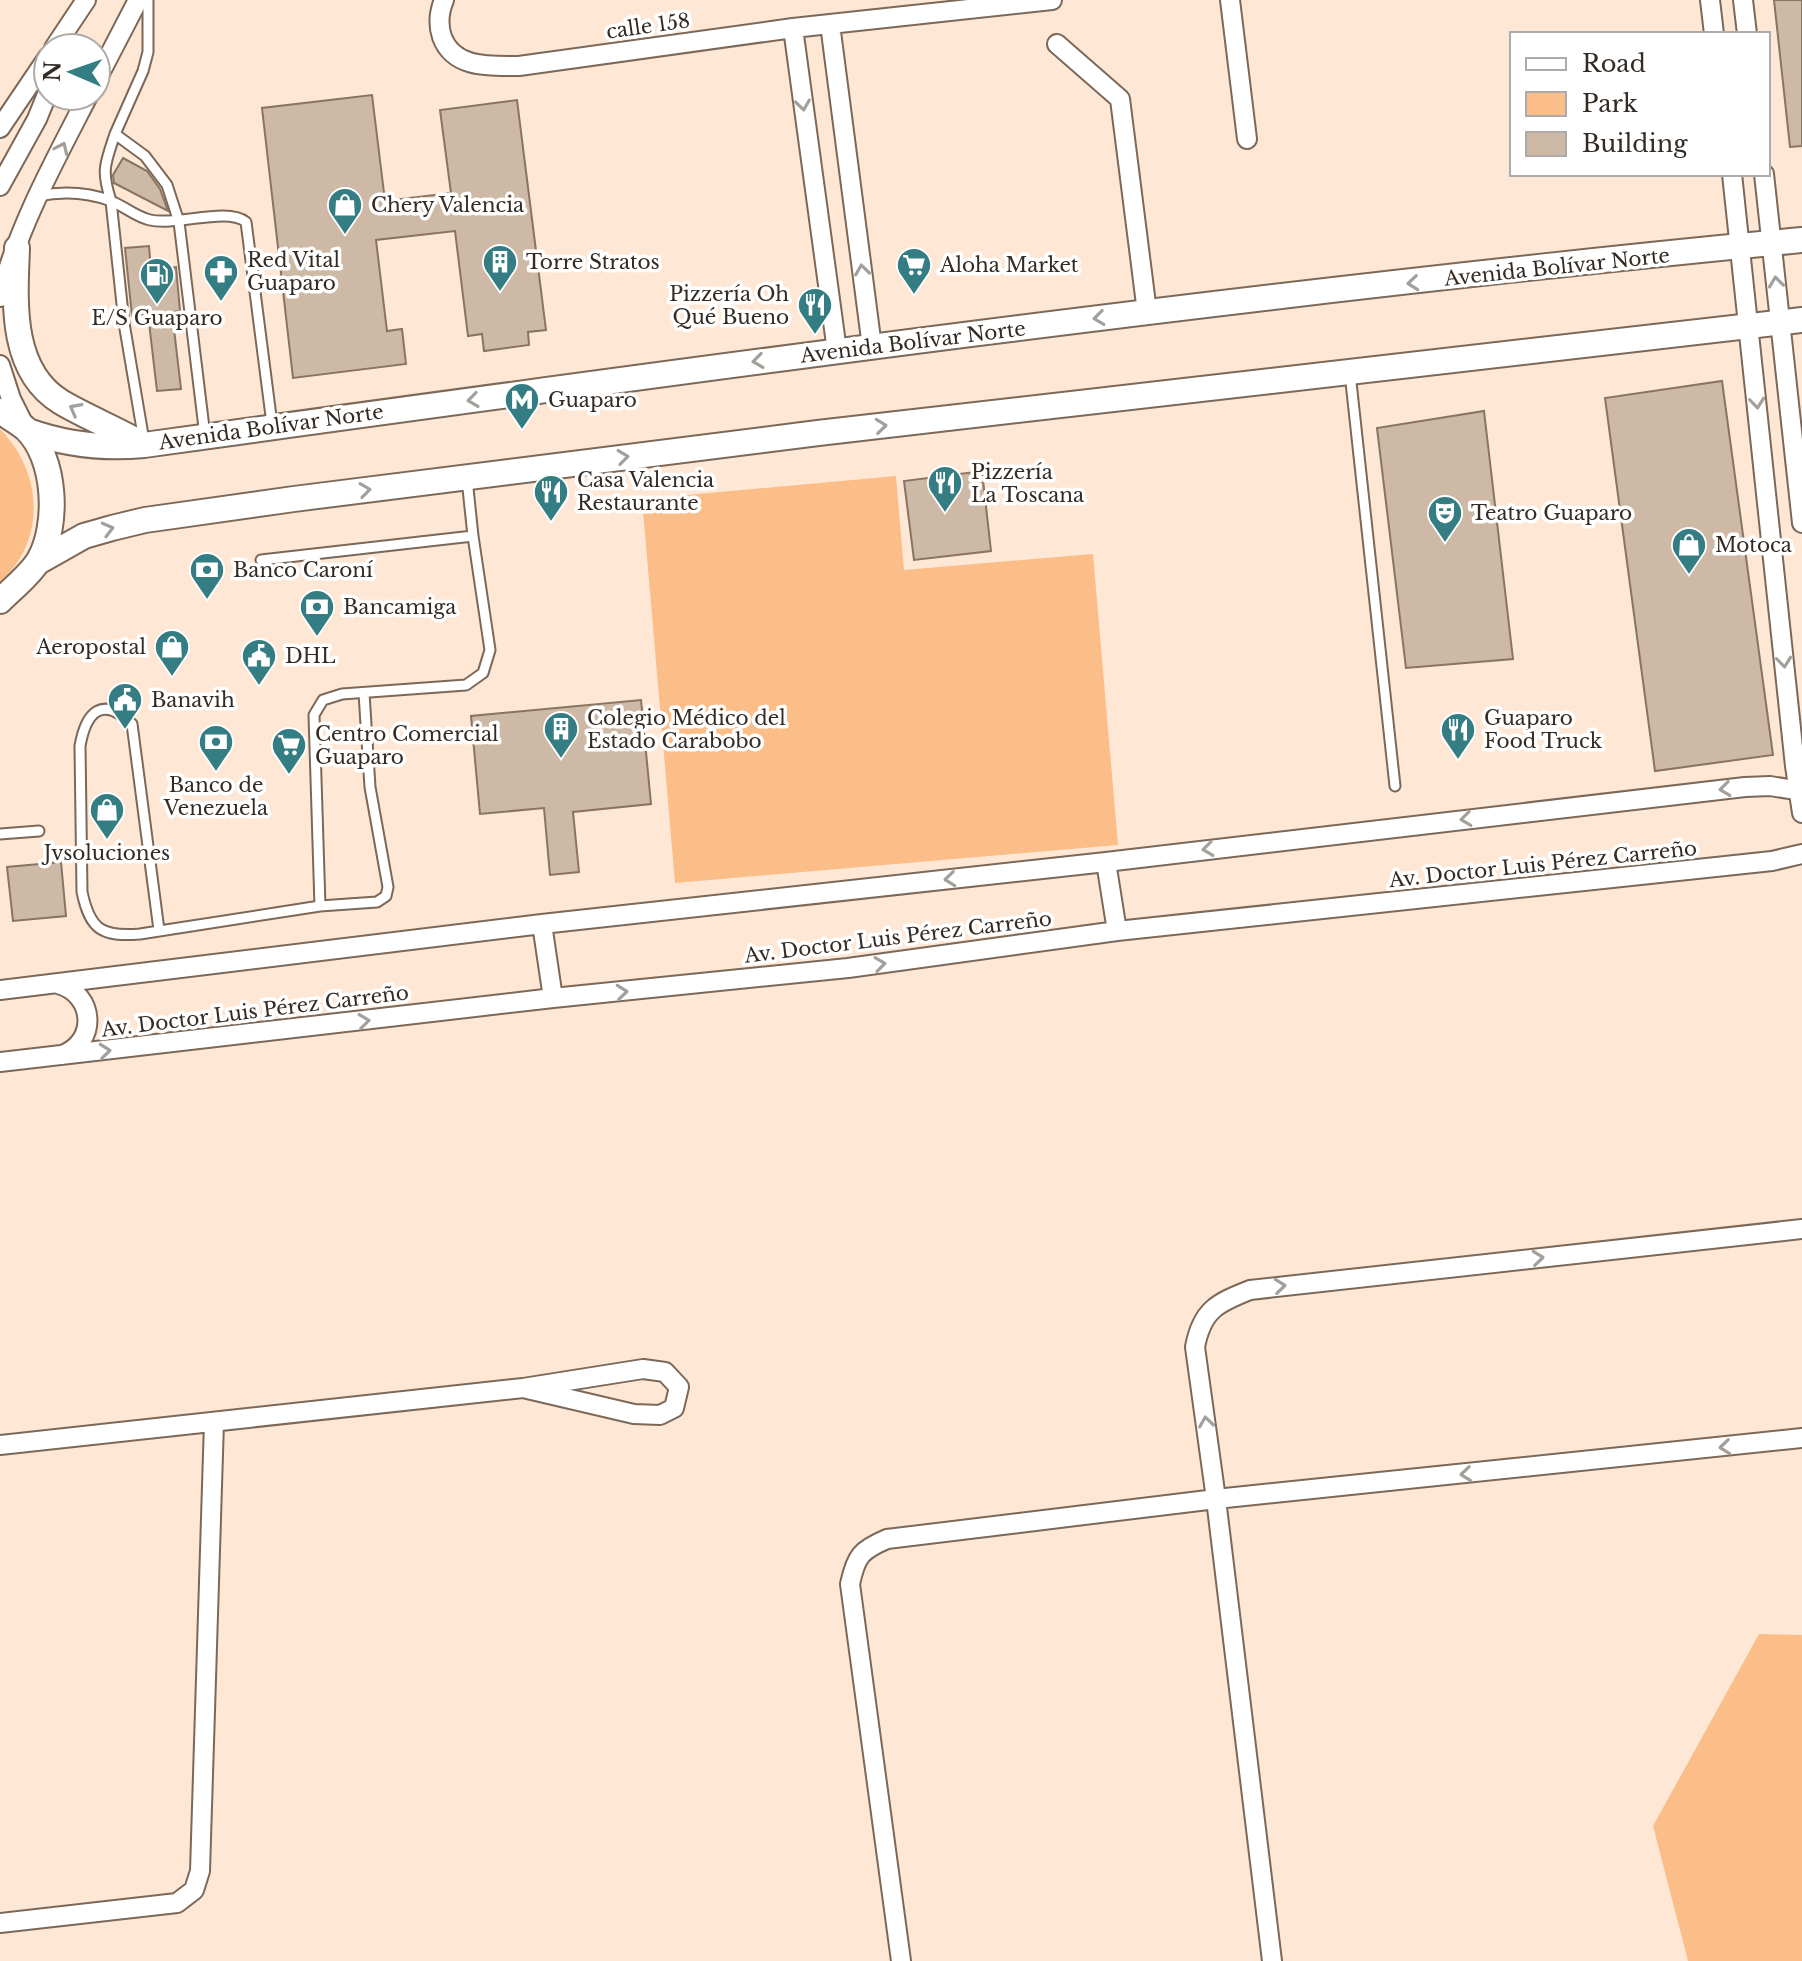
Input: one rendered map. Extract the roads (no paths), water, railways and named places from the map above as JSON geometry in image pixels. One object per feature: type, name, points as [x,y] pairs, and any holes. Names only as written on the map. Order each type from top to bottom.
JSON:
[{"type":"main road","name":"Avenida Bolívar Norte","points":[[28,431],[57,441],[87,446],[144,445],[1147,312],[1802,240]]},
{"type":"main road","points":[[17,248],[15,306],[19,337],[40,384],[59,400],[144,445]]},
{"type":"main road","points":[[0,601],[38,562],[84,536],[145,520],[818,433],[1792,321]]},
{"type":"main road","points":[[0,411],[28,431],[45,464],[52,489],[53,515],[48,541],[38,562]]},
{"type":"street","points":[[65,32],[86,0]]},
{"type":"street","points":[[73,32],[86,0]]},
{"type":"street","points":[[112,50],[138,0]]},
{"type":"street","name":"calle 158","points":[[444,0],[439,17],[440,30],[451,53],[463,61],[488,66],[519,66],[793,28],[1052,0]]},
{"type":"street","points":[[1230,0],[1247,139]]},
{"type":"street","points":[[1710,0],[1714,32]]},
{"type":"street","points":[[1743,0],[1747,32]]},
{"type":"street","points":[[830,24],[872,347]]},
{"type":"street","points":[[793,28],[837,351]]},
{"type":"street","points":[[1057,44],[1120,99],[1147,312]]},
{"type":"street","points":[[0,128],[32,81]]},
{"type":"street","points":[[0,186],[40,112]]},
{"type":"street","points":[[0,297],[38,196],[80,112]]},
{"type":"street","points":[[1732,176],[1802,813]]},
{"type":"street","points":[[1764,176],[1772,243],[1792,321],[1802,523]]},
{"type":"street","points":[[0,365],[11,399],[28,431]]},
{"type":"street","points":[[0,990],[542,924],[1745,787],[1770,786],[1801,791]]},
{"type":"street","name":"Av. Doctor Luis Pérez Carreño","points":[[0,1062],[553,998],[848,968],[1117,931],[1772,861],[1802,854]]},
{"type":"street","points":[[1106,862],[1117,931]]},
{"type":"street","points":[[542,924],[553,998]]},
{"type":"street","points":[[55,1057],[77,1047],[88,1027],[85,1003],[68,986],[56,983]]},
{"type":"street","points":[[1272,1961],[1195,1347],[1199,1327],[1208,1312],[1224,1300],[1250,1290],[1802,1229]]},
{"type":"street","points":[[0,1445],[523,1388],[643,1369],[665,1372],[679,1387],[674,1408],[660,1415],[634,1414],[523,1388]]},
{"type":"street","points":[[0,1923],[177,1903],[194,1890],[200,1871],[214,1422]]},
{"type":"street","points":[[901,1961],[850,1584],[854,1562],[868,1547],[887,1539],[1216,1499],[1802,1438]]},
{"type":"lane","points":[[144,445],[104,168],[148,52],[148,0]]},
{"type":"lane","points":[[115,134],[145,156],[167,185],[179,222],[205,436]]},
{"type":"lane","points":[[38,196],[58,192],[80,193],[111,201],[148,220],[179,222],[238,216],[246,222],[272,427]]},
{"type":"lane","points":[[1350,373],[1395,786]]},
{"type":"lane","points":[[320,906],[314,715],[323,700],[342,694],[466,685],[483,673],[490,650],[467,476]]},
{"type":"lane","points":[[261,560],[473,536]]},
{"type":"lane","points":[[159,930],[132,724],[120,713],[108,709],[94,712],[84,724],[80,746],[82,892],[87,915],[96,928],[117,936],[159,930],[320,906],[377,902],[386,896],[388,887],[370,787],[364,693]]},
{"type":"lane","points":[[0,834],[39,831]]},
{"type":"place","name":"Chery Valencia","points":[[345,236]]},
{"type":"place","name":"Torre Stratos","points":[[500,293]]},
{"type":"place","name":"Aloha Market","points":[[914,296]]},
{"type":"place","name":"Red Vital Guaparo","points":[[221,303]]},
{"type":"place","name":"E/S Guaparo","points":[[157,306]]},
{"type":"place","name":"Pizzería Oh Qué Bueno","points":[[815,336]]},
{"type":"place","name":"Guaparo","points":[[522,431]]},
{"type":"place","name":"Pizzería La Toscana","points":[[945,514]]},
{"type":"place","name":"Casa Valencia Restaurante","points":[[551,523]]},
{"type":"place","name":"Teatro Guaparo","points":[[1445,544]]},
{"type":"place","name":"Motoca","points":[[1689,576]]},
{"type":"place","name":"Banco Caroní","points":[[207,601]]},
{"type":"place","name":"Bancamiga","points":[[317,638]]},
{"type":"place","name":"Aeropostal","points":[[172,678]]},
{"type":"place","name":"DHL","points":[[259,687]]},
{"type":"place","name":"Banavih","points":[[125,731]]},
{"type":"place","name":"Colegio Médico del Estado Carabobo","points":[[561,760]]},
{"type":"place","name":"Guaparo Food Truck","points":[[1458,761]]},
{"type":"place","name":"Banco de Venezuela","points":[[216,773]]},
{"type":"place","name":"Centro Comercial Guaparo","points":[[289,776]]},
{"type":"place","name":"Jvsoluciones","points":[[107,841]]}]
